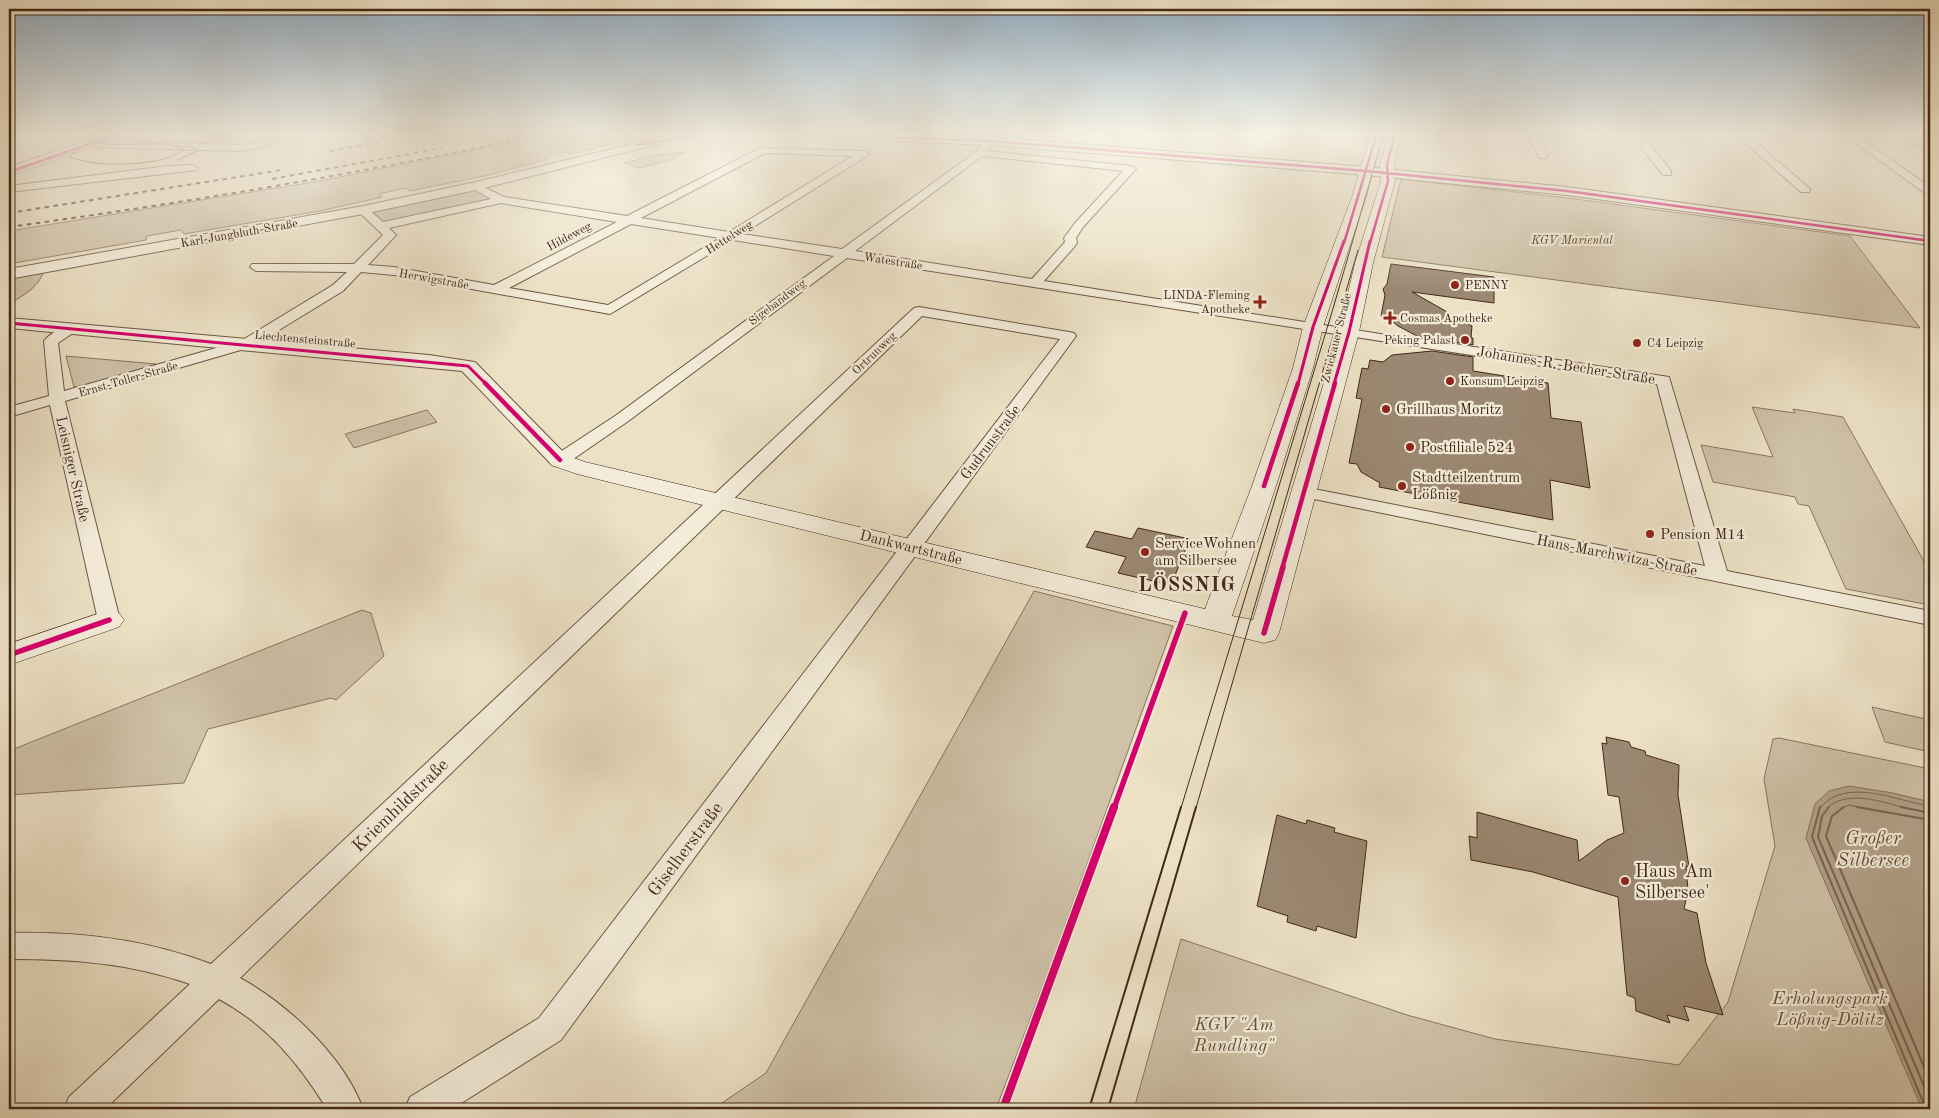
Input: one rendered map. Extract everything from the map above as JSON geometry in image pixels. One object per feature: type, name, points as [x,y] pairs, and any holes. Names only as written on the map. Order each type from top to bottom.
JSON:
[{"type":"main road","name":"Zwickauer Straße","points":[[1216,620],[1273,459],[1303,368],[1313,327],[1342,252],[1362,185]]},
{"type":"main road","name":"Zwickauer Straße","points":[[1264,633],[1349,332],[1364,263],[1386,185]]},
{"type":"main road","name":"Dankwartstraße","points":[[560,460],[577,467],[1264,633]]},
{"type":"main road","points":[[9,655],[109,620]]},
{"type":"street","points":[[10,189],[40,185]]},
{"type":"street","name":"Karl-Jungbluth-Straße","points":[[9,274],[363,210],[479,185]]},
{"type":"street","name":"Hildeweg","points":[[496,290],[695,185]]},
{"type":"street","name":"Hettelweg","points":[[610,310],[813,185]]},
{"type":"street","name":"Sigebandweg","points":[[560,460],[622,418],[936,185]]},
{"type":"street","points":[[1034,284],[1072,243],[1070,238],[1079,225],[1116,185]]},
{"type":"street","points":[[1509,185],[1567,191],[1930,241]]},
{"type":"street","points":[[1799,185],[1805,190]]},
{"type":"street","name":"Watestraße","points":[[476,186],[501,200],[1313,327]]},
{"type":"street","points":[[363,210],[380,226],[501,200]]},
{"type":"street","name":"Ernst-Toller-Straße","points":[[9,412],[246,344],[338,288],[390,235],[380,226]]},
{"type":"street","name":"Herwigstraße","points":[[256,267],[359,268],[394,271],[610,310]]},
{"type":"street","name":"Ortrunweg","points":[[720,501],[919,311],[1069,336]]},
{"type":"street","name":"Liechtensteinstraße","points":[[9,323],[429,360],[468,366],[560,460]]},
{"type":"street","name":"Johannes-R.-Becher-Straße","points":[[1313,327],[1664,380],[1718,576]]},
{"type":"street","name":"Leisniger Straße","points":[[72,329],[51,341],[57,399],[109,620]]},
{"type":"street","name":"Gudrunstraße","points":[[911,547],[1069,336]]},
{"type":"street","name":"Hans-Marchwitza-Straße","points":[[1304,492],[1930,618]]},
{"type":"street","name":"Kriemhildstraße","points":[[81,1109],[720,501]]},
{"type":"street","name":"Giselherstraße","points":[[422,1109],[550,1029],[911,547]]},
{"type":"street","points":[[9,946],[58,945],[115,950],[169,962],[216,980],[259,1005],[279,1020],[300,1041],[334,1086],[346,1109]]},
{"type":"green space","points":[[294,185],[439,185],[410,191],[405,188],[379,194],[382,197],[320,211],[184,234],[181,230],[147,236],[146,240],[9,264],[9,231]]},
{"type":"green space","name":"KGV Mariental","points":[[1399,185],[1455,185],[1568,198],[1850,236],[1920,328],[1382,257]]},
{"type":"green space","points":[[476,186],[501,200],[380,226],[363,210]]},
{"type":"green space","points":[[43,273],[33,287],[9,304],[9,278]]},
{"type":"green space","points":[[66,356],[156,364],[87,386],[74,387]]},
{"type":"green space","points":[[1752,407],[1795,413],[1793,409],[1843,417],[1930,572],[1930,605],[1846,589],[1809,506],[1798,504],[1795,497],[1713,482],[1701,445],[1773,457]]},
{"type":"green space","points":[[427,410],[437,422],[354,448],[345,434]]},
{"type":"green space","points":[[1034,591],[1173,626],[1051,964],[996,1109],[713,1109],[766,1073]]},
{"type":"green space","points":[[362,610],[371,613],[384,656],[336,700],[331,698],[208,729],[184,783],[9,795],[9,751]]},
{"type":"green space","points":[[1872,707],[1930,720],[1930,752],[1885,742]]},
{"type":"green space","points":[[1779,738],[1930,769],[1930,1109],[1134,1109],[1181,939],[1407,1015],[1495,1039],[1679,1065],[1728,1002],[1775,846],[1764,779],[1773,739]]},
{"type":"water","name":"Großer Silbersee","points":[[1849,786],[1893,793],[1930,802],[1930,1109],[1922,1109],[1806,838],[1815,804],[1829,791]]},
{"type":"building","points":[[1391,264],[1494,277],[1494,303],[1412,292],[1472,326],[1471,338],[1473,338],[1473,345],[1417,336],[1398,326],[1387,317],[1381,316],[1385,295],[1383,289],[1387,284]]},
{"type":"building","points":[[1432,351],[1473,357],[1473,371],[1548,383],[1551,418],[1581,422],[1590,488],[1550,480],[1553,520],[1379,487],[1380,483],[1361,472],[1357,464],[1349,463],[1362,399],[1356,398],[1362,368],[1368,369],[1370,360],[1383,362],[1392,355]]},
{"type":"building","name":"ServiceWohnen am Silbersee","points":[[1138,528],[1190,539],[1171,585],[1118,573],[1126,557],[1086,547],[1095,531],[1132,539]]},
{"type":"building","name":"Haus 'Am Silbersee'","points":[[1606,737],[1629,742],[1631,747],[1645,751],[1646,755],[1679,765],[1678,795],[1689,867],[1686,866],[1688,890],[1684,909],[1697,913],[1706,963],[1723,1015],[1684,1006],[1689,1021],[1667,1015],[1670,1023],[1636,1011],[1635,998],[1627,995],[1618,897],[1533,872],[1471,860],[1469,836],[1477,838],[1477,812],[1577,840],[1579,861],[1607,840],[1624,833],[1619,797],[1608,795],[1602,743],[1607,744]]},
{"type":"building","points":[[1277,815],[1306,824],[1307,820],[1335,828],[1334,832],[1367,841],[1356,938],[1317,926],[1316,931],[1287,922],[1288,916],[1257,906]]},
{"type":"tram line","points":[[1181,808],[1369,185]]},
{"type":"tram line","points":[[1196,808],[1358,250]]},
{"type":"tram line","points":[[1089,1109],[1181,807]]},
{"type":"tram line","points":[[1108,1109],[1196,807]]},
{"type":"railway","points":[[9,213],[186,185]]},
{"type":"railway","points":[[9,227],[279,185]]},
{"type":"cycle path","points":[[1264,486],[1303,368],[1313,327],[1341,252],[1362,185]]},
{"type":"cycle path","points":[[1264,633],[1349,332],[1364,263],[1387,185]]},
{"type":"cycle path","points":[[1508,185],[1567,191],[1930,241]]},
{"type":"cycle path","points":[[9,323],[468,366],[560,460]]},
{"type":"cycle path","points":[[1003,1109],[1185,613]]},
{"type":"cycle path","points":[[9,655],[109,620]]},
{"type":"place","name":"PENNY","points":[[1455,285]]},
{"type":"place","name":"LINDA-Fleming Apotheke","points":[[1260,302]]},
{"type":"place","name":"Cosmas Apotheke","points":[[1390,318]]},
{"type":"place","name":"Peking Palast","points":[[1465,340]]},
{"type":"place","name":"C4 Leipzig","points":[[1637,343]]},
{"type":"place","name":"Konsum Leipzig","points":[[1450,381]]},
{"type":"place","name":"Grillhaus Moritz","points":[[1386,409]]},
{"type":"place","name":"Postfiliale 524","points":[[1410,447]]},
{"type":"place","name":"Stadtteilzentrum Lößnig","points":[[1402,486]]},
{"type":"place","name":"Pension M14","points":[[1650,534]]},
{"type":"place","name":"ServiceWohnen am Silbersee","points":[[1145,552]]},
{"type":"place","name":"Haus 'Am Silbersee'","points":[[1625,881]]},
{"type":"district","name":"LÖSSNIG","points":[[1187,584]]},
{"type":"park label","name":"Erholungspark Lößnig-Dölitz","points":[[1830,1008]]},
{"type":"park label","name":"KGV \"Am Rundling\"","points":[[1234,1034]]}]
